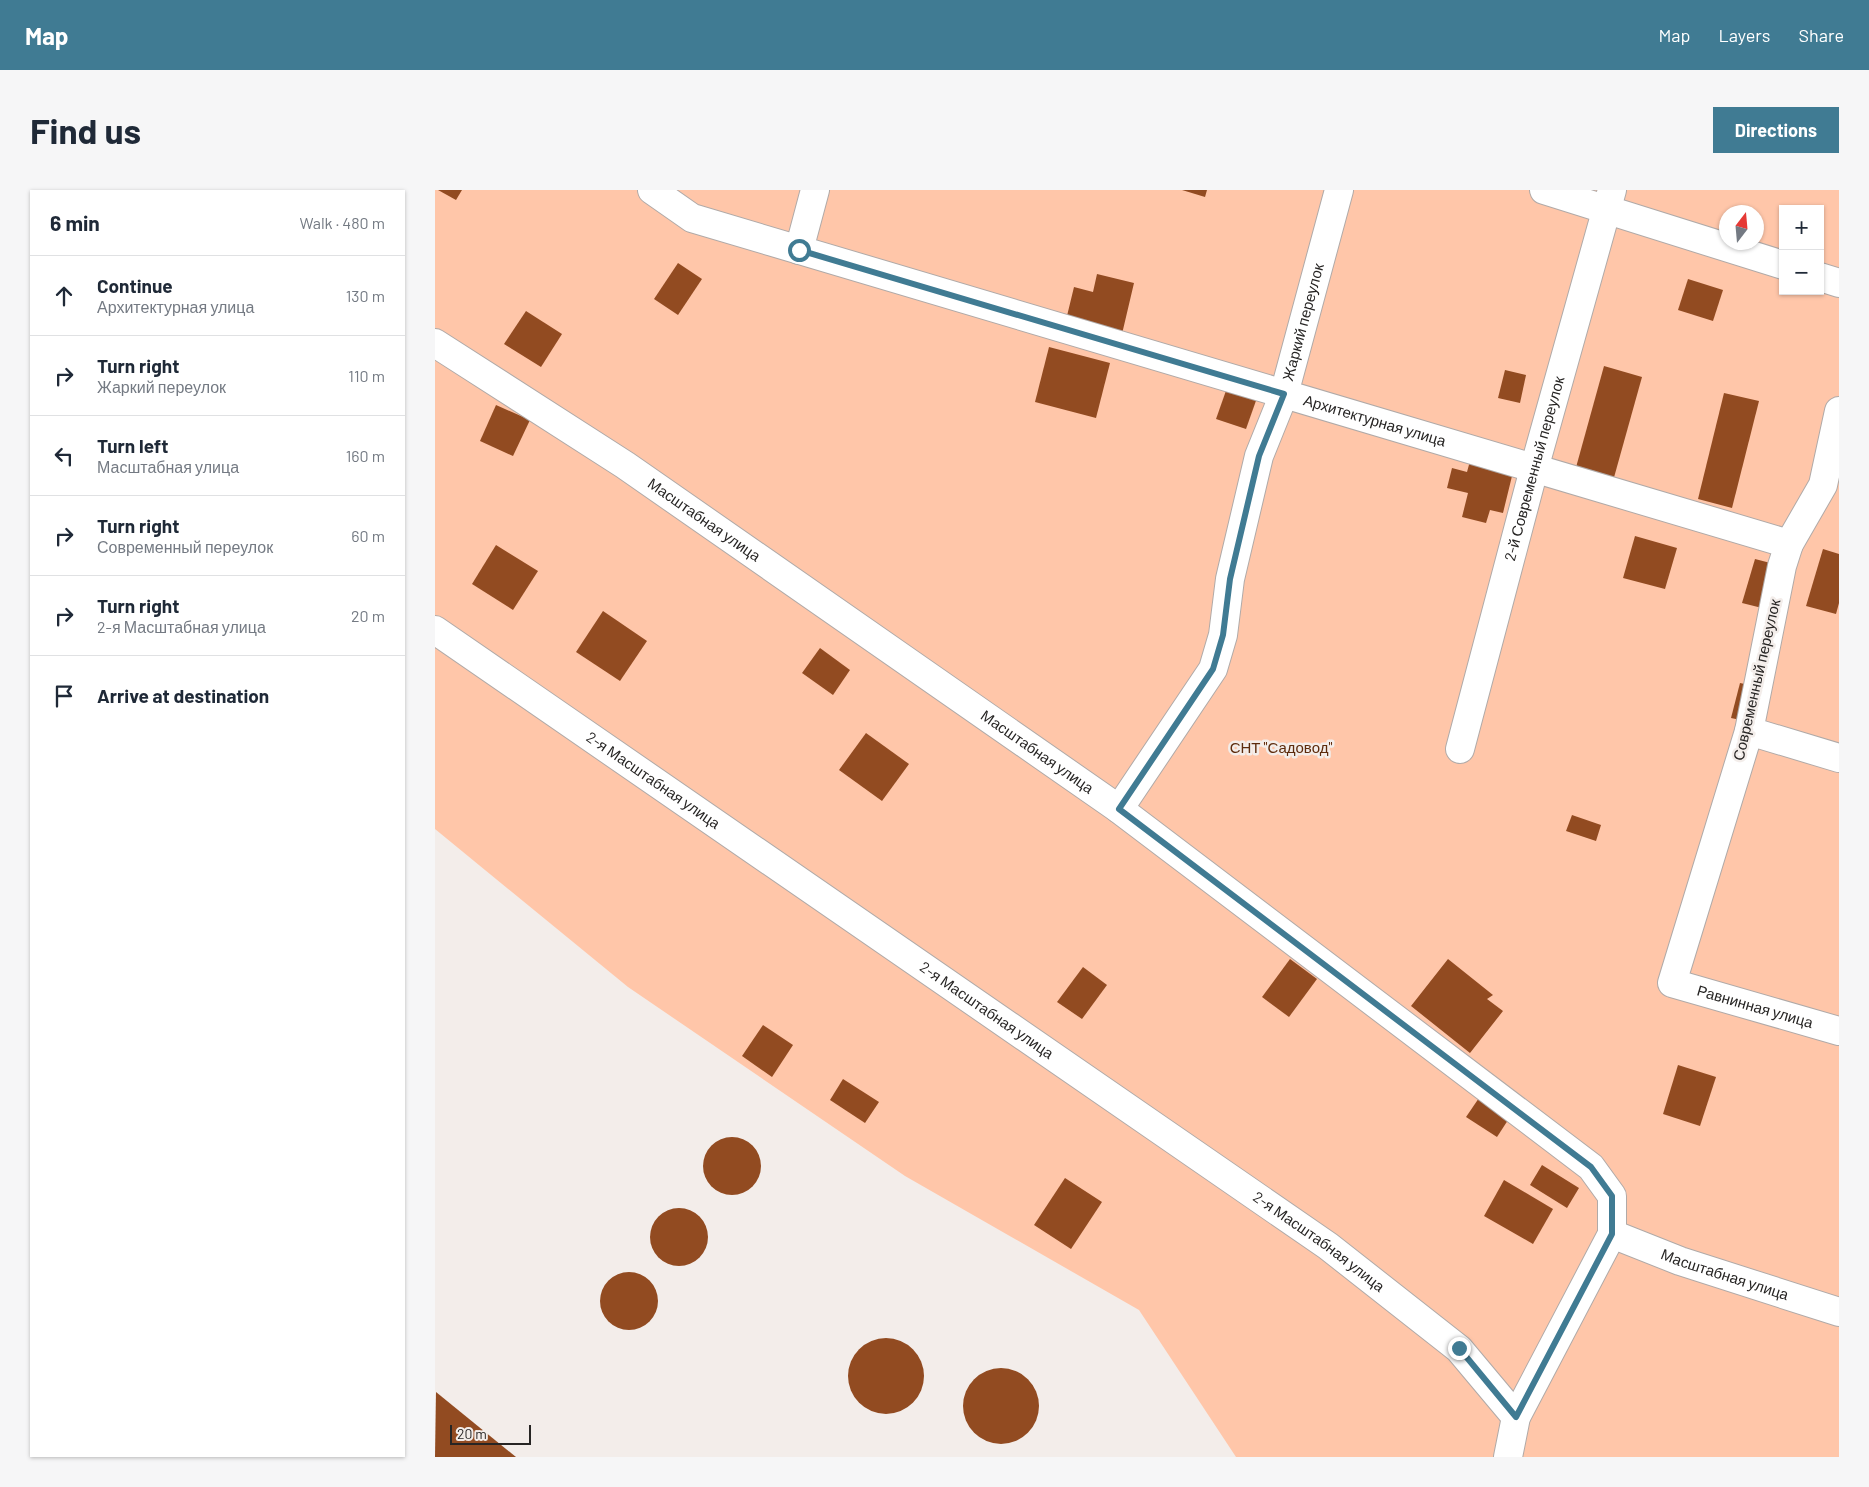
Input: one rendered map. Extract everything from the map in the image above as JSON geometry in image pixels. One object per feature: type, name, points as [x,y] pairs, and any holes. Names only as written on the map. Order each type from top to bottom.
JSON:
[{"type":"lane","name":"Архитектурная улица","points":[[652,190],[692,218],[1789,544]]},
{"type":"lane","points":[[799,250],[815,190]]},
{"type":"lane","name":"Жаркий переулок","points":[[1119,809],[1213,669],[1223,635],[1230,579],[1259,456],[1284,394],[1339,190]]},
{"type":"lane","points":[[1544,190],[1609,199],[1779,263]]},
{"type":"lane","name":"2-й Современный переулок","points":[[1460,749],[1534,469],[1609,199]]},
{"type":"lane","points":[[1824,278],[1839,283]]},
{"type":"lane","name":"Масштабная улица","points":[[435,343],[625,465],[1119,809],[1591,1167],[1612,1196],[1612,1234],[1681,1261],[1839,1312]]},
{"type":"lane","name":"Современный переулок","points":[[1672,983],[1749,732],[1782,566],[1789,544],[1831,487],[1839,411]]},
{"type":"lane","name":"2-я Масштабная улица","points":[[435,630],[1328,1246],[1459,1348],[1516,1417]]},
{"type":"lane","points":[[1749,732],[1839,758]]},
{"type":"lane","name":"Равнинная улица","points":[[1672,983],[1839,1031]]},
{"type":"lane","points":[[1508,1457],[1516,1417],[1612,1234]]},
{"type":"green space","name":"СНТ \"Садовод\"","points":[[435,190],[1839,190],[1839,1457],[1236,1457],[1139,1310],[905,1176],[628,987],[435,829]]},
{"type":"building","points":[[438,190],[462,190],[456,200]]},
{"type":"building","points":[[1182,190],[1207,190],[1205,197]]},
{"type":"building","points":[[678,263],[702,279],[678,315],[654,299]]},
{"type":"building","points":[[1097,274],[1134,283],[1122,334],[1066,320],[1074,287],[1093,292]]},
{"type":"building","points":[[1688,279],[1723,290],[1713,321],[1678,310]]},
{"type":"building","points":[[526,311],[562,334],[541,367],[504,344]]},
{"type":"building","points":[[1049,347],[1110,363],[1096,418],[1035,402]]},
{"type":"building","points":[[1604,366],[1642,377],[1613,481],[1575,471]]},
{"type":"building","points":[[1505,370],[1526,375],[1520,403],[1498,398]]},
{"type":"building","points":[[1228,385],[1258,395],[1246,429],[1216,419]]},
{"type":"building","points":[[1724,393],[1759,401],[1732,508],[1698,499]]},
{"type":"building","points":[[496,405],[530,420],[513,456],[480,441]]},
{"type":"building","points":[[1470,461],[1513,472],[1503,513],[1490,510],[1486,523],[1462,517],[1468,493],[1447,488],[1452,468],[1467,472]]},
{"type":"building","points":[[1635,536],[1677,548],[1665,589],[1623,578]]},
{"type":"building","points":[[496,545],[538,571],[513,610],[472,584]]},
{"type":"building","points":[[1823,549],[1839,554],[1839,603],[1836,614],[1806,606]]},
{"type":"building","points":[[1755,559],[1782,566],[1770,610],[1742,603]]},
{"type":"building","points":[[603,611],[647,641],[620,681],[576,652]]},
{"type":"building","points":[[820,648],[850,670],[833,695],[802,673]]},
{"type":"building","points":[[1740,683],[1763,688],[1755,723],[1731,718]]},
{"type":"building","points":[[866,733],[909,764],[882,801],[839,770]]},
{"type":"building","points":[[1572,815],[1601,825],[1596,841],[1566,831]]},
{"type":"building","points":[[1290,959],[1317,979],[1289,1017],[1262,997]]},
{"type":"building","points":[[1448,959],[1493,995],[1487,999],[1503,1011],[1470,1053],[1411,1006]]},
{"type":"building","points":[[1083,967],[1107,985],[1082,1019],[1057,1002]]},
{"type":"building","points":[[763,1025],[793,1045],[772,1077],[742,1056]]},
{"type":"building","points":[[1678,1065],[1716,1077],[1700,1126],[1663,1114]]},
{"type":"building","points":[[843,1079],[879,1102],[865,1123],[830,1100]]},
{"type":"building","points":[[1479,1098],[1510,1117],[1497,1137],[1466,1117]]},
{"type":"building","points":[[726,1137],[738,1137],[753,1145],[761,1160],[761,1172],[753,1187],[738,1195],[726,1195],[711,1187],[703,1172],[703,1160],[711,1145]]},
{"type":"building","points":[[1542,1165],[1579,1188],[1567,1208],[1530,1185]]},
{"type":"building","points":[[1065,1178],[1102,1202],[1071,1249],[1034,1225]]},
{"type":"building","points":[[1504,1180],[1553,1209],[1533,1244],[1484,1216]]},
{"type":"building","points":[[673,1208],[685,1208],[700,1216],[708,1231],[708,1243],[700,1258],[685,1266],[673,1266],[658,1258],[650,1243],[650,1231],[658,1216]]},
{"type":"building","points":[[623,1272],[635,1272],[650,1280],[658,1295],[658,1307],[650,1322],[635,1330],[623,1330],[608,1322],[600,1307],[600,1295],[608,1280]]},
{"type":"building","points":[[886,1338],[901,1341],[913,1349],[921,1361],[924,1376],[921,1391],[913,1403],[901,1411],[886,1414],[871,1411],[859,1403],[851,1391],[848,1376],[851,1361],[859,1349],[871,1341]]},
{"type":"building","points":[[1001,1368],[1016,1371],[1028,1379],[1036,1391],[1039,1406],[1036,1421],[1028,1433],[1016,1441],[1001,1444],[986,1441],[974,1433],[966,1421],[963,1406],[966,1391],[974,1379],[986,1371]]},
{"type":"building","points":[[436,1392],[516,1457],[435,1457]]},
{"type":"route","points":[[799,250],[1284,394],[1259,456],[1230,579],[1223,635],[1213,669],[1119,809],[1591,1167],[1612,1196],[1612,1234],[1516,1417],[1459,1348]]}]
